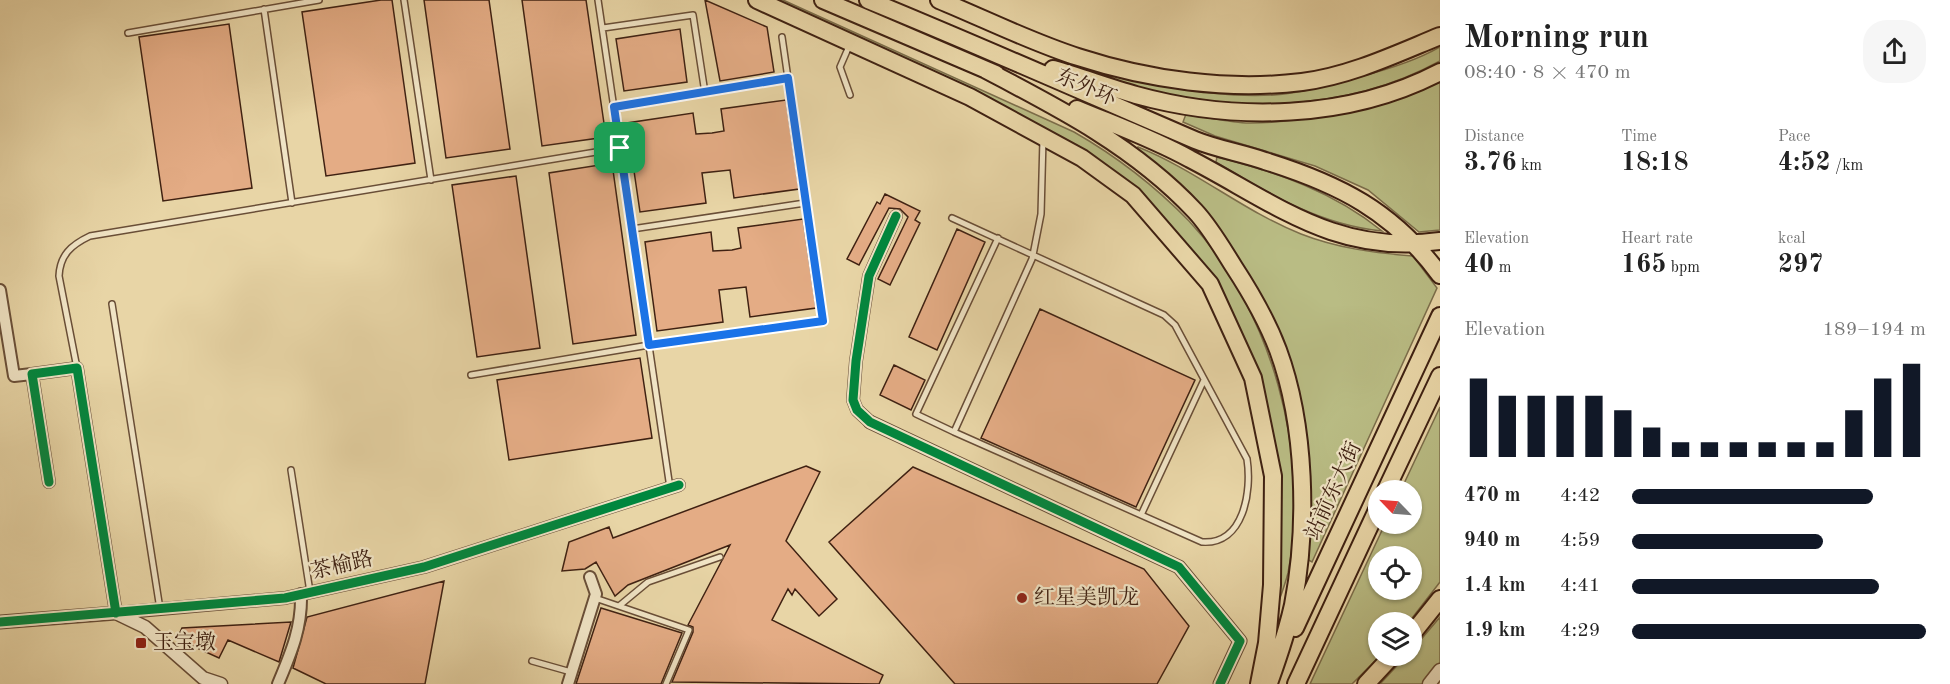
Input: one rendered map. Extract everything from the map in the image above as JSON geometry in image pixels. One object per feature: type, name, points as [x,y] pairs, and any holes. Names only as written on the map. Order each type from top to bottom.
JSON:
[{"type":"main road","points":[[757,0],[970,97],[1082,158],[1132,195],[1178,244],[1210,284],[1253,378],[1273,476],[1267,643],[1258,684]]},
{"type":"main road","name":"东外环","points":[[823,0],[1172,149],[1284,213],[1326,230],[1382,241],[1440,241]]},
{"type":"main road","points":[[868,0],[1199,141],[1265,161],[1353,195],[1400,229],[1440,275]]},
{"type":"main road","points":[[939,0],[1078,57],[1172,80],[1238,85],[1304,82],[1371,65],[1440,36]]},
{"type":"main road","points":[[994,53],[1091,79],[1136,95],[1187,106],[1259,112],[1317,110],[1374,97],[1440,72]]},
{"type":"main road","points":[[986,70],[1080,120],[1114,142],[1154,175],[1195,211],[1256,300],[1279,351],[1300,449],[1299,569],[1293,606],[1269,684]]},
{"type":"main road","name":"站前东大街","points":[[1269,684],[1440,316]]},
{"type":"main road","points":[[1391,480],[1440,376]]},
{"type":"main road","points":[[1296,684],[1368,529]]},
{"type":"main road","points":[[1422,622],[1440,599]]},
{"type":"main road","points":[[1366,684],[1383,666]]},
{"type":"street","points":[[896,216],[869,276],[856,361],[853,400],[857,410],[870,422],[1179,567],[1240,641],[1220,684]]},
{"type":"street","points":[[0,290],[14,376],[77,368],[116,613],[145,627],[203,678],[221,684]]},
{"type":"street","points":[[32,374],[49,482]]},
{"type":"street","name":"茶榆路","points":[[0,622],[160,609],[306,593],[424,567],[675,487]]},
{"type":"street","points":[[568,684],[595,598],[590,577]]},
{"type":"street","points":[[278,684],[299,634],[306,593]]},
{"type":"street","points":[[1428,684],[1440,670]]},
{"type":"lane","points":[[128,33],[319,0]]},
{"type":"lane","points":[[404,0],[431,180]]},
{"type":"lane","points":[[598,0],[649,345],[675,487]]},
{"type":"lane","points":[[264,9],[292,203]]},
{"type":"lane","points":[[603,28],[693,15],[705,93]]},
{"type":"lane","points":[[471,375],[649,345],[823,321],[782,37]]},
{"type":"lane","points":[[850,44],[840,67],[850,95]]},
{"type":"lane","points":[[614,107],[788,78]]},
{"type":"lane","points":[[954,432],[1033,255],[1041,214],[1043,135]]},
{"type":"lane","points":[[77,368],[59,276],[60,262],[76,242],[90,236],[620,148]]},
{"type":"lane","points":[[632,229],[806,203]]},
{"type":"lane","points":[[952,218],[998,238],[1164,315],[1175,325],[1247,459],[1248,492],[1238,522],[1221,539],[1202,542],[916,414],[998,238]]},
{"type":"lane","points":[[112,304],[160,609]]},
{"type":"lane","points":[[1141,515],[1204,380]]},
{"type":"lane","points":[[291,470],[306,593]]},
{"type":"lane","points":[[619,606],[648,582],[720,557]]},
{"type":"lane","points":[[595,598],[688,630],[666,684]]},
{"type":"lane","points":[[532,661],[572,672]]},
{"type":"green space","points":[[770,0],[783,0],[1074,132],[1120,161],[1163,196],[1189,221],[1218,257],[1243,297],[1263,340],[1278,386],[1289,433],[1294,480],[1294,527],[1288,573],[1272,621],[1279,491],[1223,299],[1121,177]]},
{"type":"green space","points":[[1029,47],[1150,82],[1211,93],[1242,95],[1285,94],[1328,86],[1401,65],[1440,47],[1440,61],[1402,79],[1323,100],[1240,103],[1199,99],[1119,82]]},
{"type":"green space","points":[[1440,79],[1440,230],[1419,232],[1368,190],[1315,166],[1215,136],[1183,122],[1186,114],[1246,123],[1296,120],[1345,110]]},
{"type":"green space","points":[[1138,147],[1180,167],[1259,214],[1301,234],[1356,249],[1413,256],[1437,288],[1312,562],[1305,558],[1308,463],[1241,263],[1135,152]]},
{"type":"green space","points":[[1217,157],[1261,169],[1325,194],[1364,217],[1382,231],[1359,228],[1316,215],[1275,196],[1216,162]]},
{"type":"green space","points":[[1440,407],[1440,582],[1417,612],[1368,612],[1368,666],[1370,666],[1352,684],[1310,684],[1368,560],[1368,600],[1422,600],[1422,546],[1375,546],[1380,534],[1422,534],[1422,480],[1406,480]]},
{"type":"green space","points":[[1440,617],[1440,670],[1429,684],[1380,684],[1397,666],[1422,666],[1422,638]]},
{"type":"building","points":[[392,0],[415,163],[326,176],[302,12]]},
{"type":"building","points":[[424,0],[489,0],[510,149],[446,158]]},
{"type":"building","points":[[522,0],[586,0],[606,137],[542,146]]},
{"type":"building","points":[[705,0],[767,27],[774,72],[720,81]]},
{"type":"building","points":[[229,24],[252,188],[163,201],[139,37]]},
{"type":"building","points":[[680,29],[687,82],[624,91],[616,39]]},
{"type":"building","points":[[786,100],[799,189],[734,198],[730,170],[702,173],[706,203],[640,212],[627,123],[693,113],[696,134],[712,133],[724,131],[721,109]]},
{"type":"building","points":[[612,163],[636,335],[573,344],[549,173]]},
{"type":"building","points":[[516,176],[540,348],[477,357],[452,185]]},
{"type":"building","points":[[885,194],[920,211],[915,220],[920,223],[890,285],[878,279],[908,217],[900,209],[889,208],[859,265],[847,259],[877,202],[880,204]]},
{"type":"building","points":[[803,219],[816,308],[750,317],[746,287],[719,290],[723,322],[657,331],[645,242],[711,232],[713,251],[732,250],[741,248],[738,228]]},
{"type":"building","points":[[957,229],[985,242],[937,350],[909,337]]},
{"type":"building","points":[[1040,309],[1195,380],[1136,507],[981,438]]},
{"type":"building","points":[[640,358],[652,438],[509,460],[497,380]]},
{"type":"building","points":[[894,365],[925,380],[911,410],[880,395]]},
{"type":"building","points":[[806,466],[820,472],[786,541],[837,599],[819,616],[795,589],[792,595],[788,589],[772,620],[883,675],[879,684],[672,682],[693,632],[693,627],[688,625],[730,545],[628,585],[615,596],[596,562],[585,569],[562,571],[569,542],[609,527],[613,538]]},
{"type":"building","name":"红星美凯龙","points":[[913,467],[1144,569],[1189,626],[1157,684],[955,684],[829,542]]},
{"type":"building","points":[[444,581],[425,684],[326,684],[293,668],[307,617]]},
{"type":"building","points":[[601,608],[682,633],[661,684],[576,684]]},
{"type":"building","points":[[291,622],[279,662],[228,640],[219,658],[177,639],[182,628]]},
{"type":"cycle path","points":[[896,216],[869,276],[856,361],[853,400],[857,410],[870,422],[1179,567],[1240,641],[1220,684]]},
{"type":"cycle path","points":[[49,482],[32,374],[77,368],[116,613]]},
{"type":"cycle path","points":[[0,622],[285,598],[424,567],[679,485]]},
{"type":"place","name":"红星美凯龙","points":[[1022,598]]},
{"type":"place","name":"玉宝墩","points":[[141,643]]},
{"type":"route","points":[[788,78],[823,321],[649,345],[620,148],[614,107],[788,78]]}]
